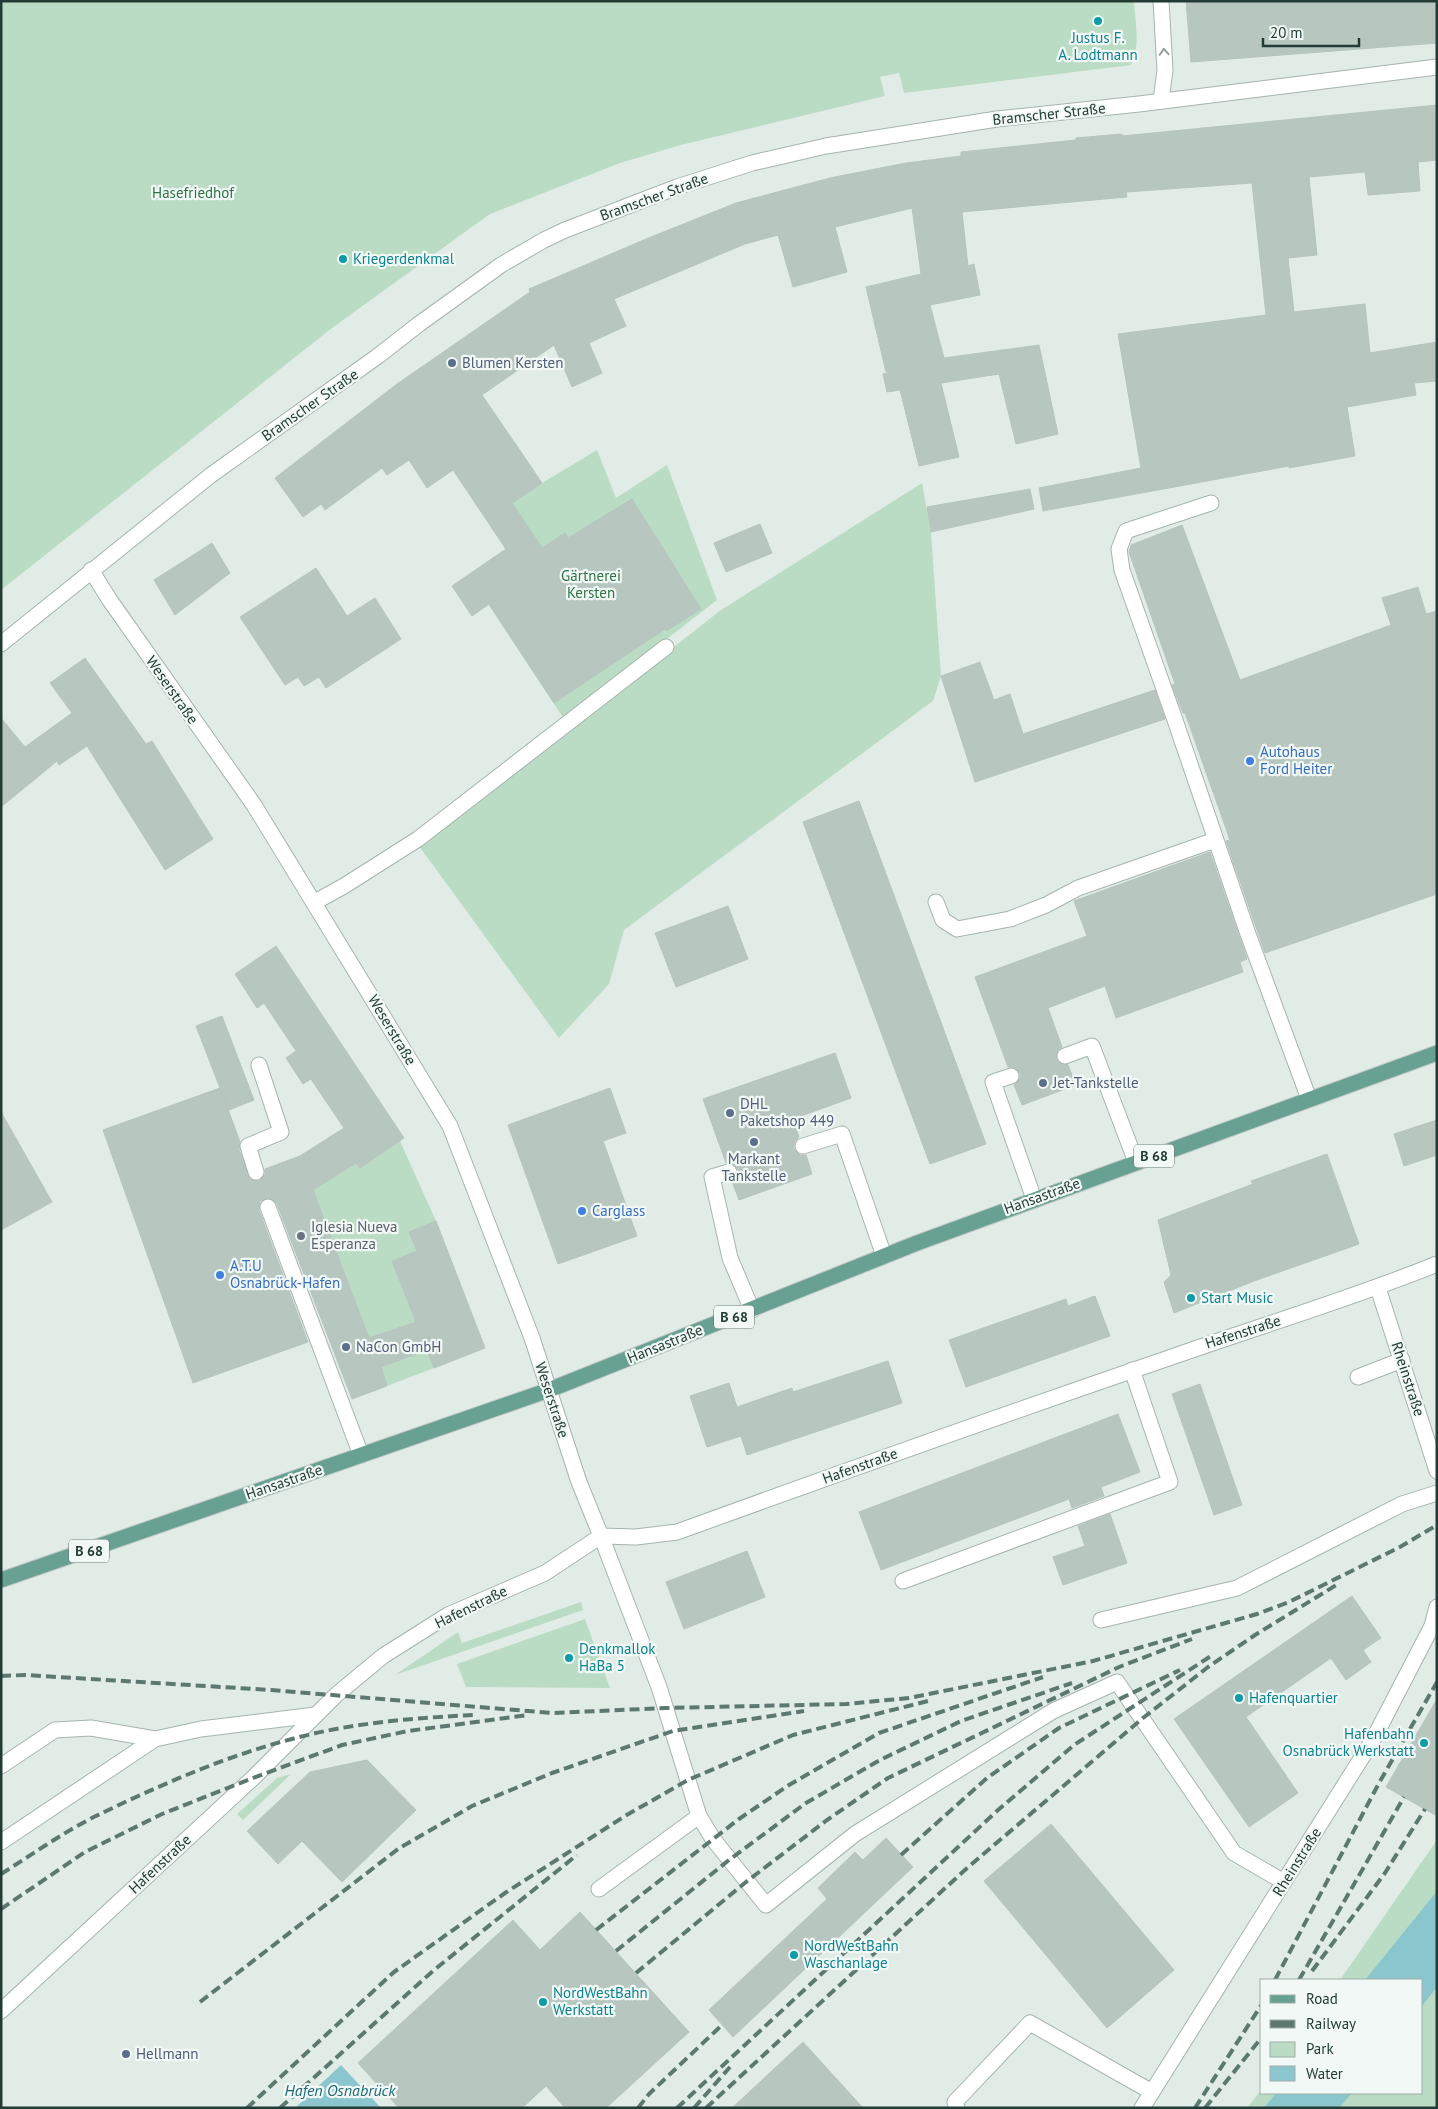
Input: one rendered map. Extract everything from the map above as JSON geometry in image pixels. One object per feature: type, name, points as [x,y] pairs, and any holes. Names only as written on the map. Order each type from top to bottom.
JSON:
[{"type":"main road","name":"Hansastraße","points":[[1,1580],[549,1390],[884,1256],[1034,1199],[1437,1053]]},
{"type":"street","points":[[1161,1],[1165,70],[1161,100]]},
{"type":"street","name":"Bramscher Straße","points":[[1,644],[211,475],[509,260],[565,230],[677,187],[752,163],[859,140],[997,119],[1437,67]]},
{"type":"street","points":[[1211,503],[1126,531],[1119,549],[1122,570],[1248,934],[1309,1099]]},
{"type":"street","name":"Weserstraße","points":[[91,570],[114,607],[254,805],[315,902],[450,1126],[532,1338],[578,1482],[660,1687],[699,1816],[713,1839],[766,1906],[855,1834],[1053,1711],[1117,1682],[1234,1853],[1284,1882]]},
{"type":"street","points":[[315,902],[418,839],[666,647]]},
{"type":"street","points":[[936,902],[943,920],[957,929],[1002,921],[1046,905],[1078,888],[1215,840]]},
{"type":"street","points":[[1065,1056],[1092,1046],[1136,1162]]},
{"type":"street","points":[[256,1172],[248,1146],[282,1132],[259,1066]]},
{"type":"street","points":[[1011,1076],[993,1082],[1034,1199]]},
{"type":"street","points":[[803,1146],[842,1134],[884,1256]]},
{"type":"street","points":[[729,1172],[712,1178],[730,1258],[752,1310]]},
{"type":"street","points":[[268,1206],[361,1455]]},
{"type":"street","name":"Hafenstraße","points":[[1,2011],[253,1778],[315,1715],[383,1656],[448,1615],[545,1573],[601,1536],[636,1537],[677,1532],[1132,1370],[1378,1288],[1437,1264]]},
{"type":"street","name":"Rheinstraße","points":[[1378,1288],[1434,1447],[1437,1471]]},
{"type":"street","points":[[1358,1377],[1402,1360]]},
{"type":"street","points":[[903,1581],[1170,1482],[1132,1370]]},
{"type":"street","points":[[1101,1620],[1236,1588],[1402,1504],[1437,1493]]},
{"type":"street","name":"Rheinstraße","points":[[1142,2108],[1374,1738],[1432,1626],[1437,1607]]},
{"type":"street","points":[[1,1842],[155,1739],[200,1729],[315,1715]]},
{"type":"street","points":[[1,1766],[55,1730],[91,1728],[155,1739]]},
{"type":"street","points":[[599,1889],[699,1816]]},
{"type":"street","points":[[957,2108],[955,2102],[1030,2023],[1152,2092]]},
{"type":"green space","name":"Hasefriedhof","points":[[1,1],[1134,1],[1137,43],[1131,65],[904,93],[899,73],[880,77],[885,96],[681,145],[620,163],[490,214],[332,328],[1,590]]},
{"type":"green space","name":"Gärtnerei Kersten","points":[[515,442],[542,483],[597,450],[616,498],[667,465],[717,600],[564,719],[488,604],[506,550],[461,481]]},
{"type":"green space","points":[[922,483],[931,532],[941,676],[933,701],[624,930],[609,984],[559,1038],[419,846],[721,610]]},
{"type":"green space","points":[[400,1141],[436,1221],[409,1232],[417,1251],[392,1261],[416,1322],[369,1338],[313,1190],[356,1163],[360,1168]]},
{"type":"green space","points":[[427,1350],[434,1368],[387,1386],[381,1367]]},
{"type":"green space","points":[[581,1602],[583,1610],[395,1675],[458,1632],[462,1643]]},
{"type":"green space","points":[[585,1619],[610,1688],[466,1687],[457,1664]]},
{"type":"green space","points":[[291,1774],[243,1820],[237,1814],[277,1778]]},
{"type":"green space","points":[[1437,1840],[1437,2108],[1247,2108],[1260,2092],[1260,2094],[1423,2094],[1423,1979],[1341,1979]]},
{"type":"water","points":[[1437,1891],[1437,1987],[1423,2005],[1423,1979],[1366,1979]]},
{"type":"water","name":"Hafen Osnabrück","points":[[341,2065],[381,2108],[295,2108]]},
{"type":"water","points":[[1275,2094],[1351,2094],[1339,2108],[1264,2108]]},
{"type":"building","points":[[1186,1],[1437,1],[1437,43],[1191,62]]},
{"type":"building","points":[[1437,105],[1437,160],[1418,162],[1420,191],[1368,195],[1365,172],[1309,177],[1317,255],[1288,258],[1294,312],[1365,304],[1370,353],[1437,342],[1437,381],[1414,383],[1416,395],[1347,407],[1355,456],[1289,468],[1289,466],[1043,511],[1039,488],[1141,468],[1118,334],[1266,315],[1252,183],[1126,192],[1127,197],[962,212],[968,266],[974,264],[980,295],[930,305],[944,358],[1039,345],[1058,434],[1016,444],[999,374],[941,383],[959,457],[919,466],[900,390],[887,392],[883,374],[895,371],[886,372],[866,287],[921,274],[912,208],[835,227],[847,272],[793,287],[778,235],[745,244],[614,299],[626,326],[589,343],[602,373],[572,387],[554,345],[482,395],[542,483],[512,503],[542,548],[565,533],[568,538],[632,499],[701,609],[666,631],[665,629],[554,703],[489,604],[472,616],[452,586],[506,549],[453,470],[427,488],[409,460],[387,475],[382,468],[325,510],[321,504],[303,517],[275,478],[397,384],[530,292],[529,289],[736,203],[830,178],[906,163],[961,156],[961,152],[1076,140],[1076,138],[1122,134],[1122,136]]},
{"type":"building","points":[[1030,489],[1034,509],[931,532],[927,507]]},
{"type":"building","points":[[760,524],[772,553],[726,572],[714,543]]},
{"type":"building","points":[[1182,525],[1240,680],[1391,625],[1382,598],[1418,587],[1426,614],[1437,611],[1437,894],[1265,953],[1226,841],[1230,840],[1185,713],[1183,713],[1172,685],[1175,684],[1129,552],[1131,545]]},
{"type":"building","points":[[212,543],[230,573],[175,615],[154,580]]},
{"type":"building","points":[[316,568],[347,616],[375,598],[401,639],[326,688],[319,677],[304,686],[298,677],[285,685],[240,617]]},
{"type":"building","points":[[85,658],[146,744],[152,741],[213,839],[165,870],[87,746],[59,765],[57,761],[1,807],[1,718],[25,747],[72,713],[50,683]]},
{"type":"building","points":[[980,662],[994,700],[1010,694],[1023,734],[1155,690],[1165,719],[975,782],[941,676]]},
{"type":"building","points":[[859,801],[986,1144],[930,1164],[803,822]]},
{"type":"building","points":[[1210,852],[1247,959],[1240,962],[1243,972],[1116,1018],[1105,986],[1048,1008],[1062,1047],[1058,1050],[1056,1059],[1059,1063],[1068,1065],[1076,1085],[1022,1105],[1014,1085],[1020,1078],[1020,1073],[1013,1067],[1008,1067],[975,977],[1087,936],[1074,901]]},
{"type":"building","points":[[728,906],[748,959],[676,987],[655,933]]},
{"type":"building","points":[[276,946],[404,1138],[360,1168],[356,1163],[313,1190],[369,1338],[416,1322],[392,1261],[417,1251],[409,1232],[436,1221],[485,1348],[434,1368],[427,1350],[381,1367],[387,1386],[352,1399],[277,1204],[269,1198],[260,1201],[259,1210],[308,1342],[193,1383],[103,1130],[220,1088],[196,1026],[222,1016],[254,1100],[229,1110],[221,1090],[240,1142],[239,1149],[250,1179],[259,1181],[265,1175],[265,1169],[300,1156],[344,1128],[311,1079],[303,1084],[286,1058],[296,1051],[264,1003],[257,1008],[235,974]]},
{"type":"building","points":[[835,1053],[851,1098],[793,1119],[799,1137],[794,1143],[794,1149],[800,1155],[806,1155],[812,1174],[739,1200],[732,1181],[738,1175],[738,1169],[732,1163],[726,1163],[703,1099]]},
{"type":"building","points":[[610,1088],[626,1133],[603,1141],[637,1236],[558,1264],[508,1125]]},
{"type":"building","points":[[1,1112],[52,1202],[1,1230]]},
{"type":"building","points":[[1437,1120],[1437,1155],[1404,1166],[1394,1134]]},
{"type":"building","points":[[1327,1154],[1359,1244],[1254,1281],[1174,1313],[1164,1282],[1171,1275],[1158,1220],[1253,1184],[1251,1181]]},
{"type":"building","points":[[1095,1296],[1110,1336],[966,1387],[949,1340],[1066,1299],[1068,1306]]},
{"type":"building","points":[[888,1361],[902,1403],[747,1455],[741,1436],[707,1447],[690,1396],[729,1383],[737,1407],[792,1388],[793,1392]]},
{"type":"building","points":[[1200,1384],[1242,1505],[1214,1515],[1172,1394]]},
{"type":"building","points":[[1118,1414],[1140,1472],[1101,1487],[1104,1496],[1072,1508],[1069,1499],[881,1570],[859,1512]]},
{"type":"building","points":[[1110,1514],[1127,1563],[1063,1585],[1053,1557],[1085,1546],[1078,1526]]},
{"type":"building","points":[[747,1551],[765,1597],[684,1629],[666,1582]]},
{"type":"building","name":"Hafenquartier","points":[[1352,1596],[1381,1638],[1363,1650],[1371,1662],[1346,1680],[1331,1658],[1246,1717],[1298,1793],[1249,1827],[1174,1719]]},
{"type":"building","name":"Hafenbahn Osnabrück Werkstatt","points":[[1437,1699],[1437,1816],[1386,1787]]},
{"type":"building","points":[[367,1760],[416,1810],[342,1882],[302,1841],[278,1864],[247,1831],[310,1772]]},
{"type":"building","points":[[1051,1824],[1174,1970],[1107,2028],[984,1881]]},
{"type":"building","name":"NordWestBahn Waschanlage","points":[[886,1838],[913,1867],[733,2037],[709,2010],[827,1899],[818,1888],[855,1852],[863,1860]]},
{"type":"building","name":"NordWestBahn Werkstatt","points":[[580,1912],[689,2032],[606,2108],[565,2108],[546,2086],[522,2108],[399,2108],[358,2063],[513,1920],[540,1950]]},
{"type":"building","points":[[803,2042],[863,2108],[732,2108]]},
{"type":"railway","points":[[1,1676],[25,1675],[271,1690],[552,1713],[666,1708],[846,1704],[909,1698],[1093,1661],[1257,1614],[1289,1602],[1400,1547],[1437,1525]]},
{"type":"railway","points":[[706,2108],[966,1869],[1143,1718],[1208,1667],[1255,1635],[1338,1584]]},
{"type":"railway","points":[[636,1973],[746,1882],[827,1820],[888,1778],[1119,1667],[1192,1639]]},
{"type":"railway","points":[[677,2108],[998,1810],[1074,1745],[1211,1656]]},
{"type":"railway","points":[[901,1855],[987,1778],[1059,1728],[1180,1670]]},
{"type":"railway","points":[[596,1930],[739,1819],[789,1785],[879,1733],[1043,1677]]},
{"type":"railway","points":[[1276,1979],[1379,1783],[1437,1682]]},
{"type":"railway","points":[[616,1951],[729,1860],[806,1803],[880,1760],[961,1721],[1072,1683]]},
{"type":"railway","points":[[247,2108],[394,1972],[505,1893],[625,1816],[688,1780],[793,1735],[928,1701]]},
{"type":"railway","points":[[200,2002],[398,1849],[472,1806],[552,1773],[673,1731],[804,1711]]},
{"type":"railway","points":[[1,1874],[61,1835],[98,1815],[169,1782],[243,1754],[314,1733],[359,1725],[473,1715]]},
{"type":"railway","points":[[1,1909],[85,1852],[162,1814],[342,1745],[408,1731],[528,1715]]},
{"type":"railway","points":[[1300,1979],[1404,1797]]},
{"type":"railway","points":[[1312,1971],[1385,1873],[1425,1809]]},
{"type":"railway","points":[[280,2108],[434,1970],[577,1855]]},
{"type":"railway","points":[[1195,2108],[1260,2007]]},
{"type":"railway","points":[[638,2108],[649,2094],[722,2025]]},
{"type":"railway","points":[[1205,2108],[1260,2039]]},
{"type":"railway","points":[[694,2108],[730,2067]]},
{"type":"place","name":"Justus F. A. Lodtmann","points":[[1098,21]]},
{"type":"place","name":"Kriegerdenkmal","points":[[343,259]]},
{"type":"place","name":"Blumen Kersten","points":[[452,363]]},
{"type":"place","name":"Autohaus Ford Heiter","points":[[1250,761]]},
{"type":"place","name":"Jet-Tankstelle","points":[[1043,1083]]},
{"type":"place","name":"DHL Paketshop 449","points":[[730,1113]]},
{"type":"place","name":"Markant Tankstelle","points":[[754,1142]]},
{"type":"place","name":"Carglass","points":[[582,1211]]},
{"type":"place","name":"Iglesia Nueva Esperanza","points":[[301,1236]]},
{"type":"place","name":"A.T.U Osnabrück-Hafen","points":[[220,1275]]},
{"type":"place","name":"Start Music","points":[[1191,1298]]},
{"type":"place","name":"NaCon GmbH","points":[[346,1347]]},
{"type":"place","name":"Denkmallok HaBa 5","points":[[569,1658]]},
{"type":"place","name":"Hafenquartier","points":[[1239,1698]]},
{"type":"place","name":"Hafenbahn Osnabrück Werkstatt","points":[[1424,1743]]},
{"type":"place","name":"NordWestBahn Waschanlage","points":[[794,1955]]},
{"type":"place","name":"NordWestBahn Werkstatt","points":[[543,2002]]},
{"type":"place","name":"Hellmann","points":[[126,2054]]}]
